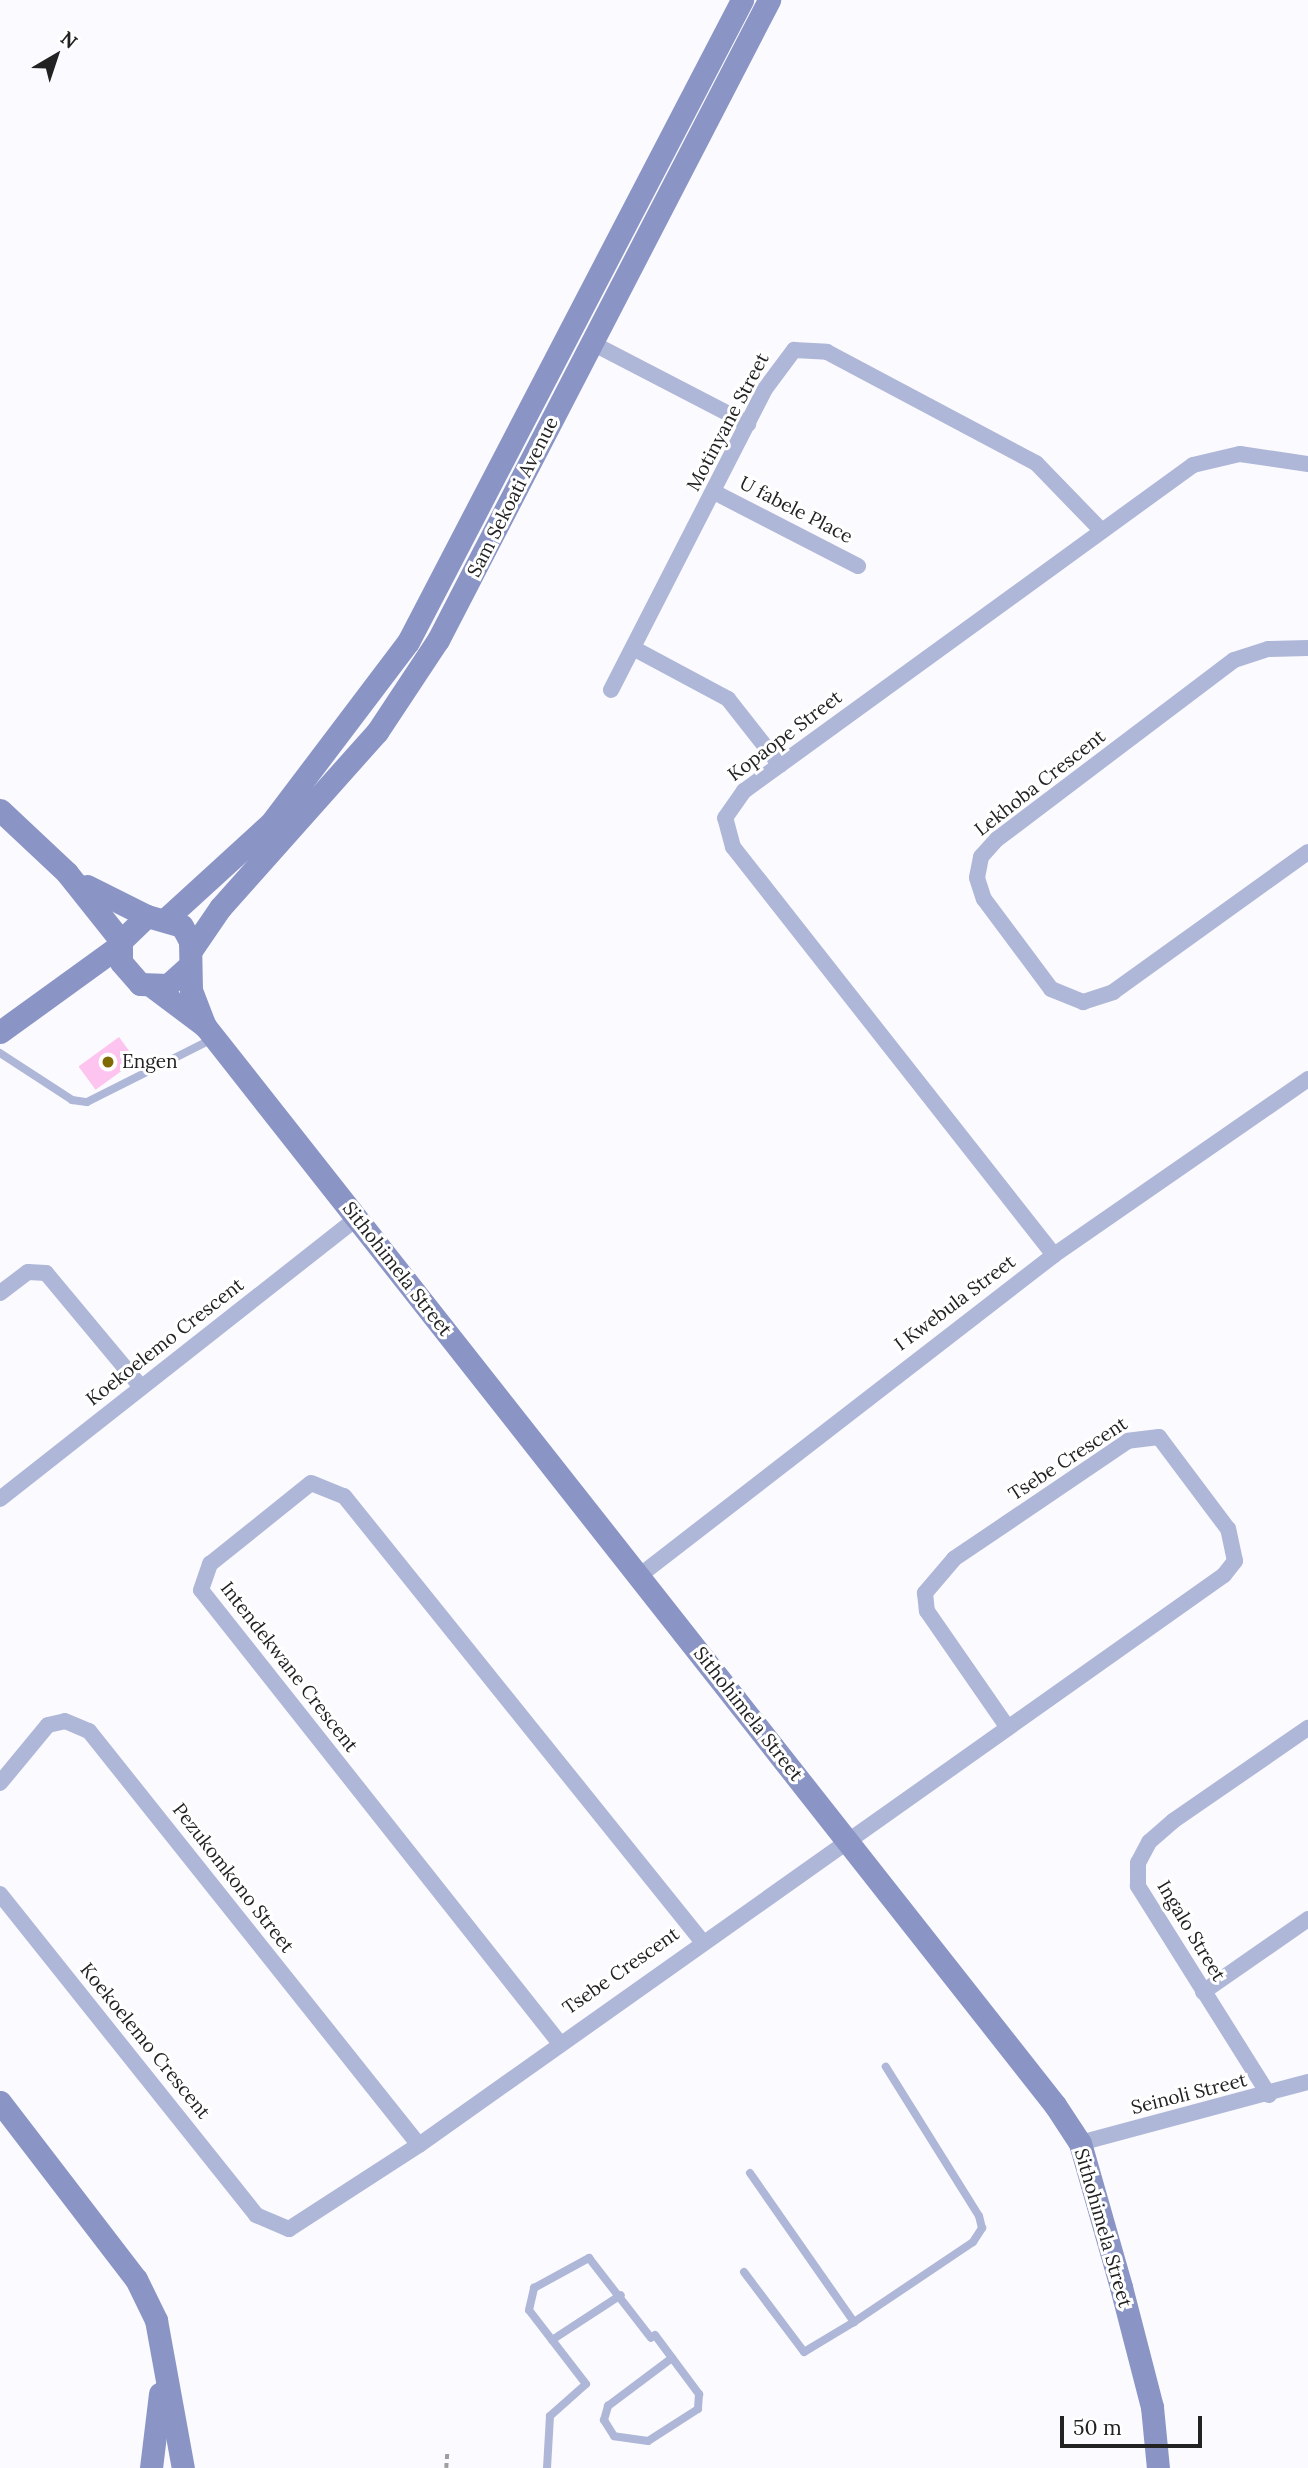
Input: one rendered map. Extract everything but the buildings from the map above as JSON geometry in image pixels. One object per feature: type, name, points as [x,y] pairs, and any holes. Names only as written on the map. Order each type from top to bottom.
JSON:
[{"type":"street","name":"Sam Sekoati Avenue","points":[[157,917],[271,823],[408,642],[742,0]]},
{"type":"street","name":"Sam Sekoati Avenue","points":[[190,958],[220,908],[335,784],[409,687],[592,343],[769,0]]},
{"type":"street","points":[[592,343],[748,424]]},
{"type":"street","name":"Motinyane Street","points":[[611,690],[748,424],[783,360],[794,350],[815,348],[1036,463],[1101,530]]},
{"type":"street","name":"Kopaope Street","points":[[1054,1255],[733,847],[724,826],[732,804],[780,765],[1101,530],[1210,457],[1308,464]]},
{"type":"street","name":"U fabele Place","points":[[714,492],[858,566]]},
{"type":"street","points":[[633,648],[728,699],[780,765]]},
{"type":"street","name":"Lekhoba Crescent","points":[[1308,648],[1268,649],[1234,660],[997,839],[981,857],[977,878],[984,898],[1051,989],[1083,1002],[1113,992],[1308,852]]},
{"type":"street","points":[[0,810],[67,873],[120,943],[130,976]]},
{"type":"street","points":[[67,873],[187,933],[190,958],[175,982],[153,988],[130,976],[78,977]]},
{"type":"street","points":[[0,1032],[157,917]]},
{"type":"street","name":"Sithohimela Street","points":[[190,958],[210,1032]]},
{"type":"street","name":"Sithohimela Street","points":[[153,988],[210,1032],[1034,2074],[1080,2143],[1152,2407],[1158,2468]]},
{"type":"street","name":"I Kwebula Street","points":[[639,1576],[1054,1255],[1308,1079]]},
{"type":"street","name":"Koekoelemo Crescent","points":[[0,1499],[356,1219]]},
{"type":"street","points":[[0,1293],[28,1272],[46,1273],[141,1387]]},
{"type":"street","name":"Tsebe Crescent","points":[[257,2215],[274,2226],[303,2222],[419,2144],[701,1940],[848,1840],[1008,1728],[1224,1576],[1235,1561],[1228,1529],[1159,1437],[1128,1441],[954,1559],[925,1593],[927,1611],[1008,1728]]},
{"type":"street","name":"Intendekwane Crescent","points":[[558,2041],[201,1590],[210,1564],[311,1482],[344,1496],[701,1940]]},
{"type":"street","name":"Pezukomkono Street","points":[[0,1783],[48,1725],[65,1721],[89,1731],[419,2144]]},
{"type":"street","name":"Ingalo Street","points":[[1269,2095],[1138,1886],[1138,1863],[1149,1842],[1173,1821],[1308,1728]]},
{"type":"street","name":"Koekoelemo Crescent","points":[[0,1894],[257,2215]]},
{"type":"street","points":[[1203,1992],[1308,1919]]},
{"type":"street","name":"Seinoli Street","points":[[1080,2143],[1269,2095],[1308,2082]]},
{"type":"street","points":[[0,2102],[136,2279],[156,2320],[183,2468]]},
{"type":"street","points":[[151,2468],[163,2363]]},
{"type":"lane","points":[[0,1053],[72,1100],[87,1102],[210,1032]]},
{"type":"lane","points":[[744,2272],[804,2352],[854,2322],[973,2242],[982,2228],[972,2200],[886,2067]]},
{"type":"lane","points":[[750,2173],[854,2322]]},
{"type":"lane","points":[[547,2468],[551,2416],[586,2384],[529,2310],[534,2288],[544,2280],[589,2258],[672,2358],[699,2394],[698,2409],[648,2441],[614,2436],[604,2420],[608,2406],[672,2358]]},
{"type":"lane","points":[[552,2340],[621,2295]]},
{"type":"path","points":[[446,2468],[447,2454]]},
{"type":"place","name":"Engen","points":[[108,1062]]}]
